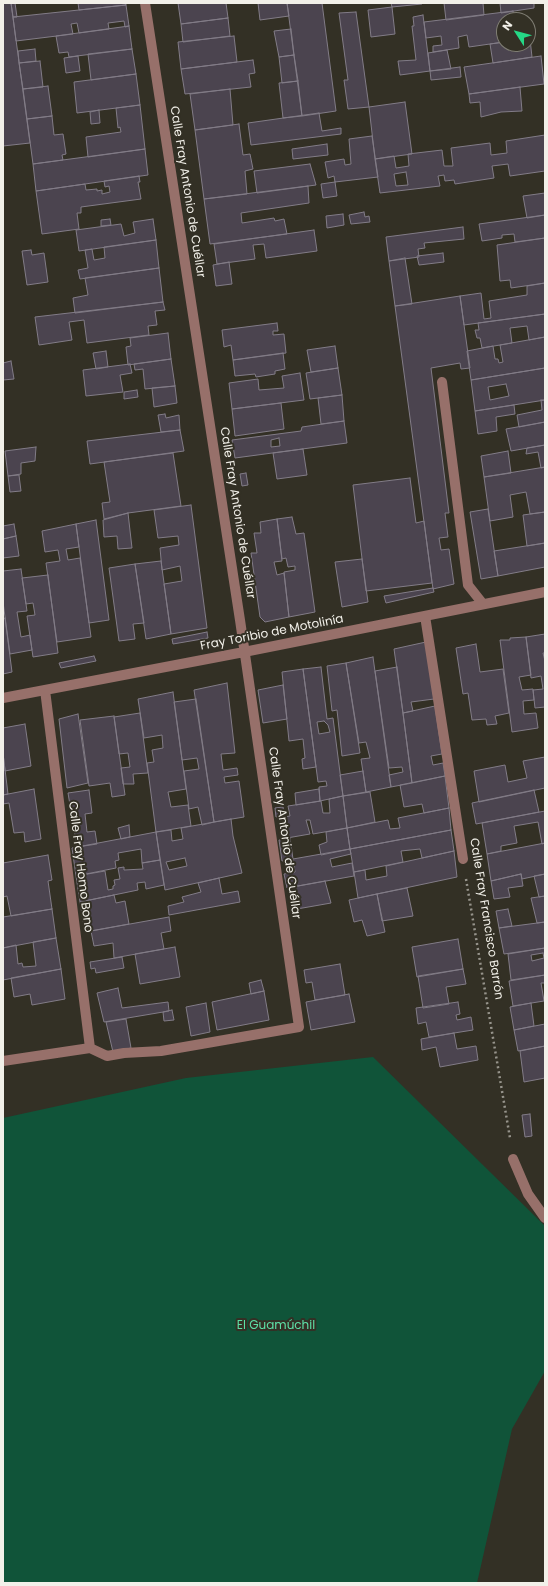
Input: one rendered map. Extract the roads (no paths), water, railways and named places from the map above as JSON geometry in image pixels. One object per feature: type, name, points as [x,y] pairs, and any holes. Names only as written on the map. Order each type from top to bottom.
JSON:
[{"type":"street","name":"Calle Fray Antonio de Cuéllar","points":[[90,1048],[107,1056],[124,1053],[161,1051],[299,1027],[244,652],[145,3]]},
{"type":"street","points":[[442,382],[468,585],[483,604]]},
{"type":"street","name":"Fray Toribio de Motolinía","points":[[3,698],[545,592]]},
{"type":"street","name":"Calle Fray Francisco Barrón","points":[[425,616],[463,859]]},
{"type":"street","name":"Calle Fray Homo Bono","points":[[44,690],[90,1048]]},
{"type":"street","points":[[3,1061],[90,1048]]},
{"type":"street","points":[[513,1159],[528,1194],[545,1218]]},
{"type":"park label","name":"El Guamúchil","points":[[276,1326]]}]
